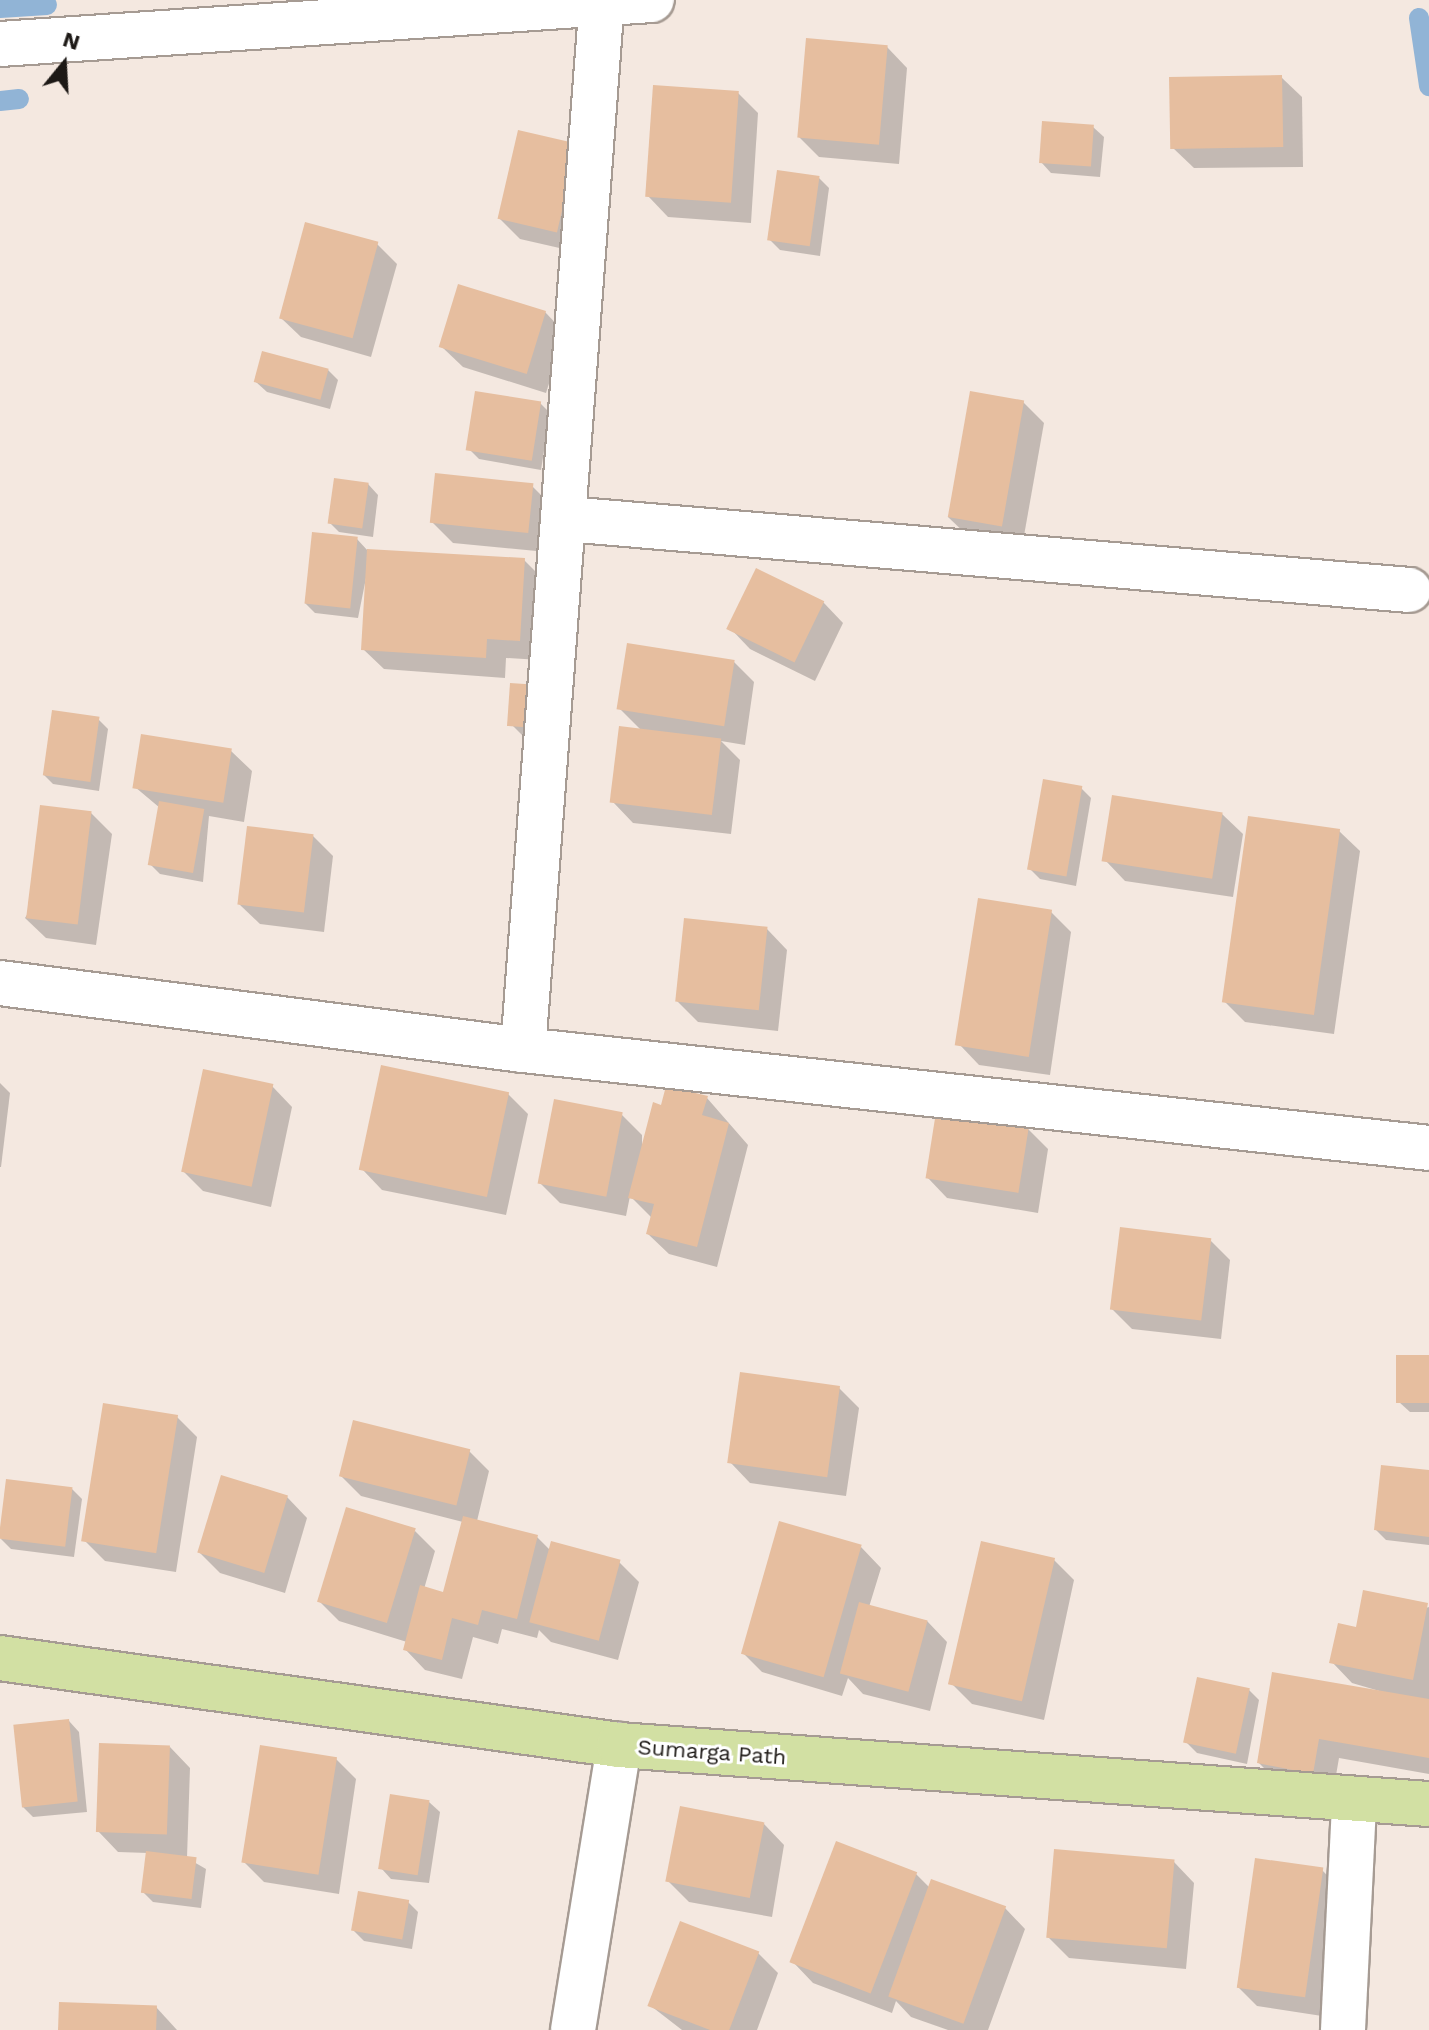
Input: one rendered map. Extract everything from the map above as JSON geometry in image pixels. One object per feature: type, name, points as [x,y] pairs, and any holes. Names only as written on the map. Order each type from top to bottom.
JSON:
[{"type":"main road","name":"Sumarga Path","points":[[0,1658],[619,1745],[1354,1801],[1429,1804]]},
{"type":"street","points":[[0,44],[652,0]]},
{"type":"street","points":[[523,1050],[566,519],[602,4]]},
{"type":"street","points":[[566,519],[1409,590]]},
{"type":"street","points":[[0,983],[523,1050],[1429,1148]]},
{"type":"street","points":[[573,2030],[619,1745]]},
{"type":"street","points":[[1343,2030],[1354,1801]]},
{"type":"building","points":[[806,38],[888,45],[879,145],[797,138]]},
{"type":"building","points":[[1282,75],[1283,147],[1170,149],[1169,77]]},
{"type":"building","points":[[653,85],[739,91],[731,203],[645,197]]},
{"type":"building","points":[[1042,121],[1094,125],[1091,167],[1039,163]]},
{"type":"building","points":[[518,130],[577,144],[557,232],[498,219]]},
{"type":"building","points":[[777,170],[820,176],[810,246],[767,240]]},
{"type":"building","points":[[305,222],[378,242],[353,338],[279,319]]},
{"type":"building","points":[[458,284],[546,311],[527,374],[439,347]]},
{"type":"building","points":[[262,351],[329,369],[320,400],[254,382]]},
{"type":"building","points":[[475,391],[541,401],[532,461],[466,450]]},
{"type":"building","points":[[970,391],[1024,401],[1002,527],[948,517]]},
{"type":"building","points":[[435,473],[533,483],[528,533],[430,523]]},
{"type":"building","points":[[334,478],[369,483],[362,528],[328,524]]},
{"type":"building","points":[[312,532],[358,537],[350,608],[304,604]]},
{"type":"building","points":[[367,549],[525,558],[520,641],[487,639],[486,658],[361,650]]},
{"type":"building","points":[[756,568],[824,601],[794,662],[726,629]]},
{"type":"building","points":[[627,643],[735,660],[724,726],[617,709]]},
{"type":"building","points":[[510,683],[536,685],[533,728],[507,726]]},
{"type":"building","points":[[52,710],[100,717],[90,782],[43,775]]},
{"type":"building","points":[[619,726],[721,739],[712,815],[610,802]]},
{"type":"building","points":[[141,734],[232,748],[223,803],[132,788]]},
{"type":"building","points":[[1043,779],[1082,786],[1066,877],[1027,870]]},
{"type":"building","points":[[1112,795],[1223,813],[1212,879],[1102,861]]},
{"type":"building","points":[[159,801],[204,809],[193,873],[148,865]]},
{"type":"building","points":[[40,805],[92,811],[78,924],[26,918]]},
{"type":"building","points":[[1248,816],[1340,829],[1314,1015],[1222,1002]]},
{"type":"building","points":[[247,826],[314,834],[304,913],[237,904]]},
{"type":"building","points":[[978,898],[1052,910],[1029,1057],[955,1045]]},
{"type":"building","points":[[684,918],[768,927],[759,1010],[675,1002]]},
{"type":"building","points":[[381,1065],[509,1092],[487,1197],[359,1170]]},
{"type":"building","points":[[203,1069],[273,1084],[252,1187],[181,1172]]},
{"type":"building","points":[[666,1086],[708,1096],[702,1115],[729,1123],[697,1247],[646,1234],[654,1204],[628,1198],[653,1102],[661,1105]]},
{"type":"building","points":[[554,1099],[623,1112],[606,1197],[538,1183]]},
{"type":"building","points":[[936,1112],[1029,1127],[1018,1193],[926,1178]]},
{"type":"building","points":[[1120,1227],[1211,1238],[1201,1321],[1110,1309]]},
{"type":"building","points":[[1396,1355],[1429,1355],[1429,1403],[1396,1403]]},
{"type":"building","points":[[740,1372],[840,1386],[827,1477],[727,1463]]},
{"type":"building","points":[[103,1403],[178,1415],[156,1553],[81,1541]]},
{"type":"building","points":[[353,1420],[470,1449],[456,1506],[339,1476]]},
{"type":"building","points":[[1381,1465],[1429,1470],[1429,1537],[1374,1530]]},
{"type":"building","points":[[221,1475],[288,1495],[264,1573],[197,1552]]},
{"type":"building","points":[[6,1479],[73,1487],[65,1547],[0,1539]]},
{"type":"building","points":[[346,1507],[416,1528],[387,1623],[317,1602]]},
{"type":"building","points":[[463,1516],[538,1535],[517,1619],[482,1610],[478,1625],[452,1618],[442,1660],[403,1650],[420,1585],[443,1592]]},
{"type":"building","points":[[779,1521],[862,1545],[824,1677],[741,1654]]},
{"type":"building","points":[[551,1541],[621,1560],[599,1641],[529,1622]]},
{"type":"building","points":[[981,1541],[1055,1558],[1022,1701],[948,1684]]},
{"type":"building","points":[[1363,1590],[1428,1603],[1413,1680],[1329,1663],[1338,1623],[1356,1627]]},
{"type":"building","points":[[859,1602],[928,1620],[908,1692],[840,1673]]},
{"type":"building","points":[[1272,1672],[1429,1699],[1429,1758],[1319,1739],[1313,1774],[1257,1763]]},
{"type":"building","points":[[1197,1677],[1250,1688],[1236,1754],[1183,1743]]},
{"type":"building","points":[[69,1719],[78,1802],[22,1807],[13,1725]]},
{"type":"building","points":[[99,1743],[170,1745],[167,1834],[96,1832]]},
{"type":"building","points":[[260,1745],[337,1757],[318,1875],[241,1863]]},
{"type":"building","points":[[390,1794],[430,1800],[418,1875],[378,1869]]},
{"type":"building","points":[[680,1806],[764,1822],[750,1898],[665,1882]]},
{"type":"building","points":[[836,1841],[917,1872],[871,1994],[789,1962]]},
{"type":"building","points":[[1054,1849],[1175,1860],[1167,1948],[1046,1938]]},
{"type":"building","points":[[146,1851],[197,1857],[192,1899],[141,1893]]},
{"type":"building","points":[[1255,1858],[1323,1868],[1305,1997],[1237,1988]]},
{"type":"building","points":[[931,1879],[1006,1906],[963,2024],[888,1996]]},
{"type":"building","points":[[358,1891],[409,1900],[402,1939],[351,1930]]},
{"type":"building","points":[[680,1921],[759,1951],[729,2030],[710,2030],[647,2006]]},
{"type":"building","points":[[59,2002],[157,2005],[156,2030],[58,2030]]},
{"type":"waterway","points":[[0,8],[47,5]]},
{"type":"waterway","points":[[1419,18],[1429,86]]},
{"type":"waterway","points":[[0,101],[19,99]]}]
